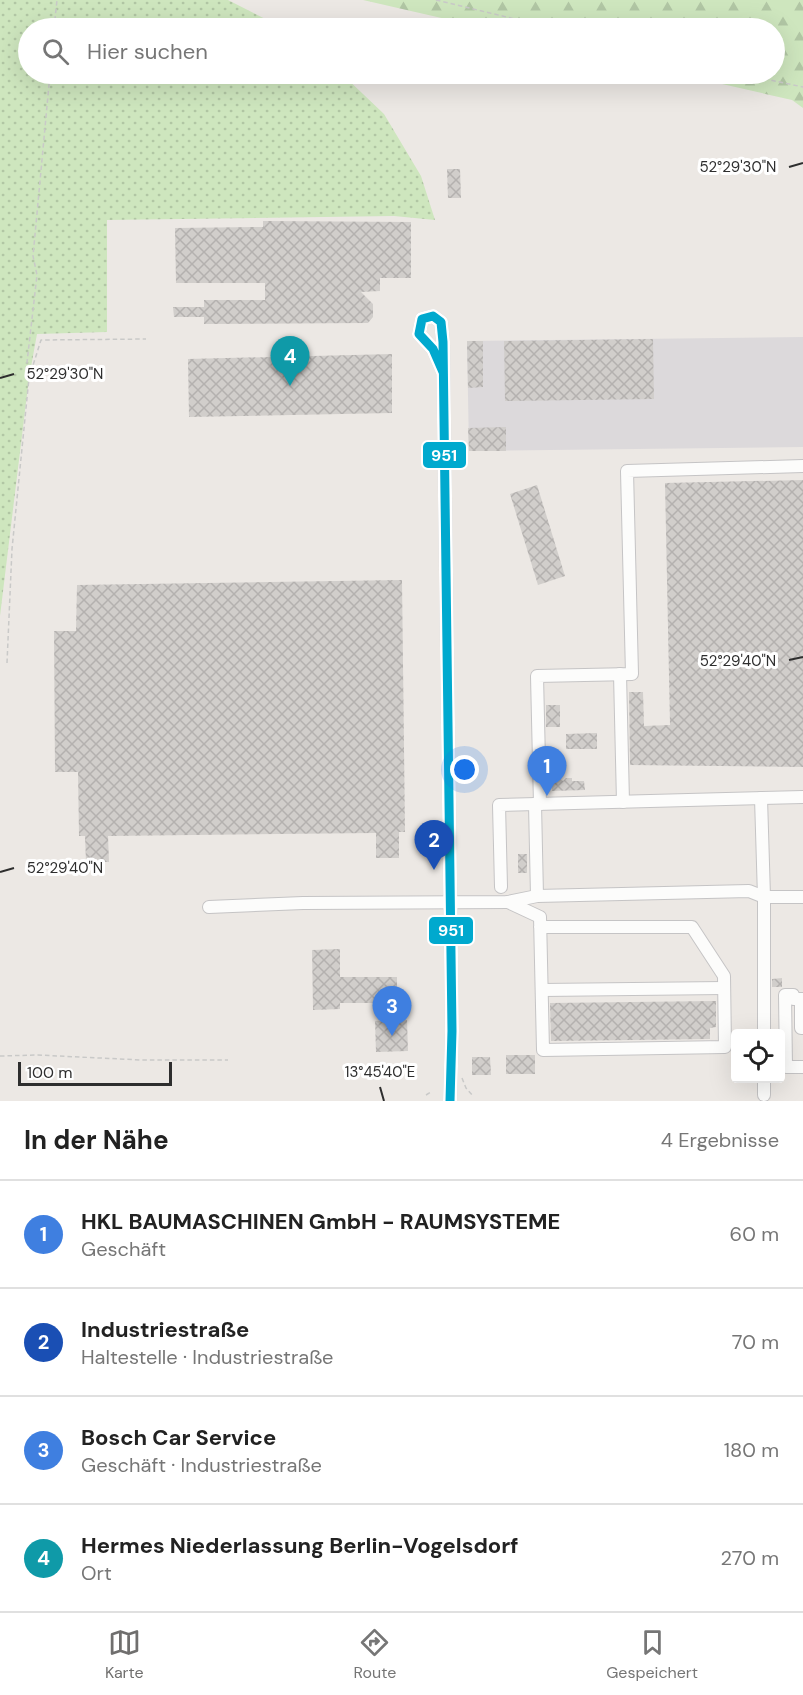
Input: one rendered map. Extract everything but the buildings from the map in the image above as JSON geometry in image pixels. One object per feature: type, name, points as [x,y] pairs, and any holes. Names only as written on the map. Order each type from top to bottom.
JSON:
[{"type":"street","points":[[443,372],[452,1031],[450,1101]]},
{"type":"street","points":[[537,896],[537,676],[632,674],[627,471],[803,466]]},
{"type":"street","points":[[620,674],[623,802]]},
{"type":"street","points":[[501,887],[499,805],[803,797]]},
{"type":"street","points":[[761,798],[764,1029]]},
{"type":"street","points":[[209,907],[508,902],[537,896],[749,891],[764,897],[803,897]]},
{"type":"street","points":[[508,902],[540,917],[540,927],[542,990],[543,1050],[725,1047],[724,976],[692,927],[540,927]]},
{"type":"street","points":[[542,990],[724,988]]},
{"type":"street","points":[[764,995],[794,995],[794,999],[802,999],[802,1029]]},
{"type":"street","points":[[785,995],[786,1067],[803,1067]]},
{"type":"street","points":[[764,1083],[764,1095]]},
{"type":"path","points":[[55,18],[57,0]]},
{"type":"path","points":[[436,0],[511,18]]},
{"type":"path","points":[[785,83],[803,87]]},
{"type":"path","points":[[29,378],[26,371],[37,274],[33,256],[49,84]]},
{"type":"path","points":[[7,663],[12,549],[29,378],[40,340],[146,339]]},
{"type":"path","points":[[0,1056],[228,1060]]},
{"type":"path","points":[[426,1095],[431,1092]]},
{"type":"path","points":[[469,1092],[473,1096]]},
{"type":"shaded area","points":[[803,337],[803,447],[469,451],[467,341]]},
{"type":"green space","points":[[0,0],[228,0],[263,18],[18,18],[18,84],[352,84],[384,114],[421,176],[435,220],[394,216],[107,220],[107,332],[37,334],[29,378],[0,616]]},
{"type":"green space","points":[[363,0],[803,0],[803,108],[792,100],[722,84],[785,84],[785,18],[441,18]]},
{"type":"transit line","name":"951","points":[[443,372],[433,349],[419,334],[422,319],[433,316],[441,322],[443,342],[452,1031],[450,1101]]},
{"type":"place","name":"Hermes Niederlassung Berlin-Vogelsdorf","points":[[290,386]]},
{"type":"place","name":"HKL BAUMASCHINEN GmbH - RAUMSYSTEME","points":[[547,796]]},
{"type":"place","name":"Industriestraße","points":[[434,870]]},
{"type":"place","name":"Bosch Car Service","points":[[392,1036]]}]
